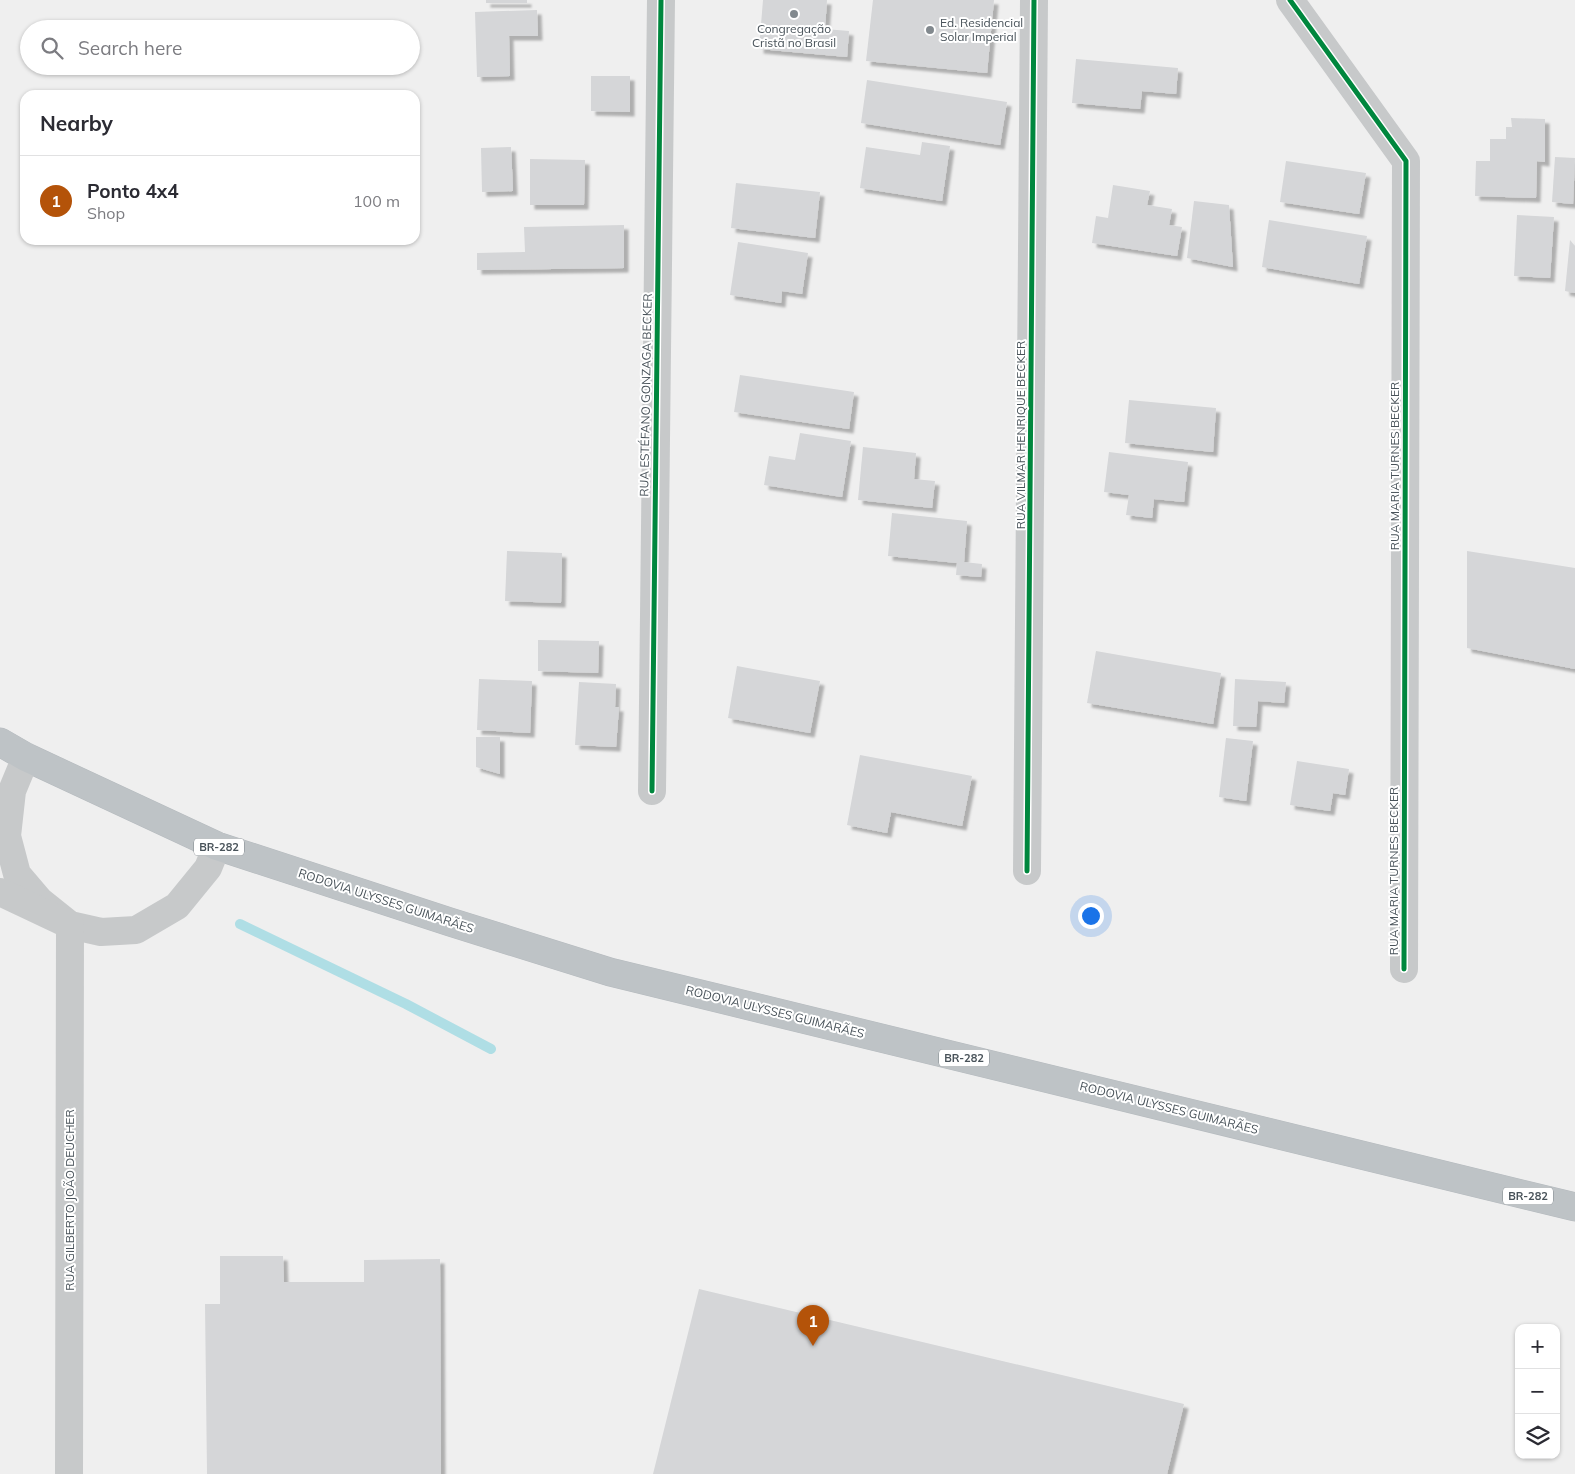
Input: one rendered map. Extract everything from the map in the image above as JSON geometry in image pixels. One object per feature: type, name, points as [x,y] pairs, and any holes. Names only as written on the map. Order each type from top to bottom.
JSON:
[{"type":"highway","name":"RODOVIA ULYSSES GUIMARÃES","points":[[0,742],[26,757],[217,846],[610,972],[1575,1207]]},
{"type":"street","name":"RUA ESTÉFANO GONZAGA BECKER","points":[[652,791],[661,0]]},
{"type":"street","name":"RUA VILMAR HENRIQUE BECKER","points":[[1027,871],[1034,0]]},
{"type":"street","name":"RUA MARIA TURNES BECKER","points":[[1290,0],[1406,161],[1404,969]]},
{"type":"street","points":[[26,757],[12,791],[7,836],[17,874],[40,902],[70,925]]},
{"type":"street","points":[[0,892],[70,925],[101,932],[136,930],[177,906],[208,868],[217,846]]},
{"type":"street","name":"RUA GILBERTO JOÃO DEUCHER","points":[[69,1474],[70,925]]},
{"type":"building","points":[[486,0],[527,0],[527,3],[486,3]]},
{"type":"building","name":"Congregação Cristã no Brasil","points":[[763,0],[827,0],[825,29],[849,31],[847,57],[759,49]]},
{"type":"building","name":"Ed. Residencial Solar Imperial","points":[[873,0],[994,0],[987,73],[866,61]]},
{"type":"building","points":[[537,10],[538,36],[509,36],[510,76],[477,77],[475,12]]},
{"type":"building","points":[[1076,59],[1178,68],[1176,94],[1142,91],[1140,109],[1072,103]]},
{"type":"building","points":[[591,76],[630,76],[630,112],[591,111]]},
{"type":"building","points":[[867,80],[1007,102],[1000,145],[861,123]]},
{"type":"building","points":[[1511,118],[1545,119],[1545,162],[1537,161],[1536,198],[1475,196],[1476,161],[1490,161],[1490,139],[1506,139],[1506,127],[1512,127]]},
{"type":"building","points":[[922,142],[950,146],[942,201],[860,188],[866,147],[920,155]]},
{"type":"building","points":[[511,147],[513,191],[482,192],[481,148]]},
{"type":"building","points":[[1555,157],[1575,158],[1573,204],[1552,202]]},
{"type":"building","points":[[530,159],[585,160],[584,205],[530,205]]},
{"type":"building","points":[[1286,161],[1366,173],[1359,214],[1280,202]]},
{"type":"building","points":[[736,183],[820,192],[815,238],[731,228]]},
{"type":"building","points":[[1113,185],[1150,191],[1147,205],[1172,209],[1169,225],[1182,227],[1177,256],[1092,243],[1096,216],[1108,218]]},
{"type":"building","points":[[1194,201],[1229,205],[1233,267],[1187,258]]},
{"type":"building","points":[[1517,215],[1554,217],[1550,278],[1514,276]]},
{"type":"building","points":[[1269,220],[1367,236],[1359,284],[1262,267]]},
{"type":"building","points":[[624,225],[624,268],[477,270],[477,253],[525,252],[524,227]]},
{"type":"building","points":[[1570,240],[1575,246],[1575,293],[1565,291]]},
{"type":"building","points":[[738,242],[808,253],[802,294],[782,291],[781,303],[730,295]]},
{"type":"building","points":[[740,375],[854,392],[849,429],[734,412]]},
{"type":"building","points":[[1129,400],[1216,408],[1213,452],[1125,443]]},
{"type":"building","points":[[800,433],[851,441],[842,497],[764,485],[769,456],[795,460]]},
{"type":"building","points":[[863,447],[916,453],[914,479],[935,481],[932,508],[858,500]]},
{"type":"building","points":[[1109,452],[1188,462],[1184,502],[1154,499],[1152,518],[1126,515],[1129,495],[1104,492]]},
{"type":"building","points":[[892,513],[967,521],[964,562],[982,564],[981,577],[956,575],[957,563],[888,556]]},
{"type":"building","points":[[507,551],[562,553],[561,603],[505,601]]},
{"type":"building","points":[[1467,551],[1575,568],[1575,669],[1467,648]]},
{"type":"building","points":[[538,640],[599,641],[598,673],[538,671]]},
{"type":"building","points":[[1096,651],[1221,673],[1213,724],[1087,703]]},
{"type":"building","points":[[737,666],[820,681],[810,733],[728,718]]},
{"type":"building","points":[[479,679],[532,681],[530,733],[477,730]]},
{"type":"building","points":[[1235,679],[1286,682],[1284,703],[1258,701],[1256,727],[1233,726]]},
{"type":"building","points":[[579,682],[616,684],[615,707],[619,707],[616,747],[575,745]]},
{"type":"building","points":[[476,737],[500,737],[500,774],[476,767]]},
{"type":"building","points":[[1226,738],[1253,741],[1246,801],[1219,797]]},
{"type":"building","points":[[860,755],[972,776],[962,826],[891,812],[887,833],[847,825]]},
{"type":"building","points":[[1297,761],[1349,769],[1345,795],[1333,793],[1330,811],[1290,805]]},
{"type":"building","points":[[220,1256],[283,1256],[284,1282],[364,1282],[364,1260],[440,1259],[441,1474],[207,1474],[205,1304],[220,1304]]},
{"type":"building","points":[[699,1289],[1184,1404],[1167,1474],[653,1474]]},
{"type":"waterway","points":[[240,924],[406,1004],[491,1049]]},
{"type":"cycle path","points":[[652,791],[661,0]]},
{"type":"cycle path","points":[[1027,871],[1034,0]]},
{"type":"cycle path","points":[[1290,0],[1406,161],[1404,969]]},
{"type":"place","name":"Congregação Cristã no Brasil","points":[[794,14]]},
{"type":"place","name":"Ed. Residencial Solar Imperial","points":[[930,30]]},
{"type":"place","name":"Ponto 4x4","points":[[813,1346]]}]
